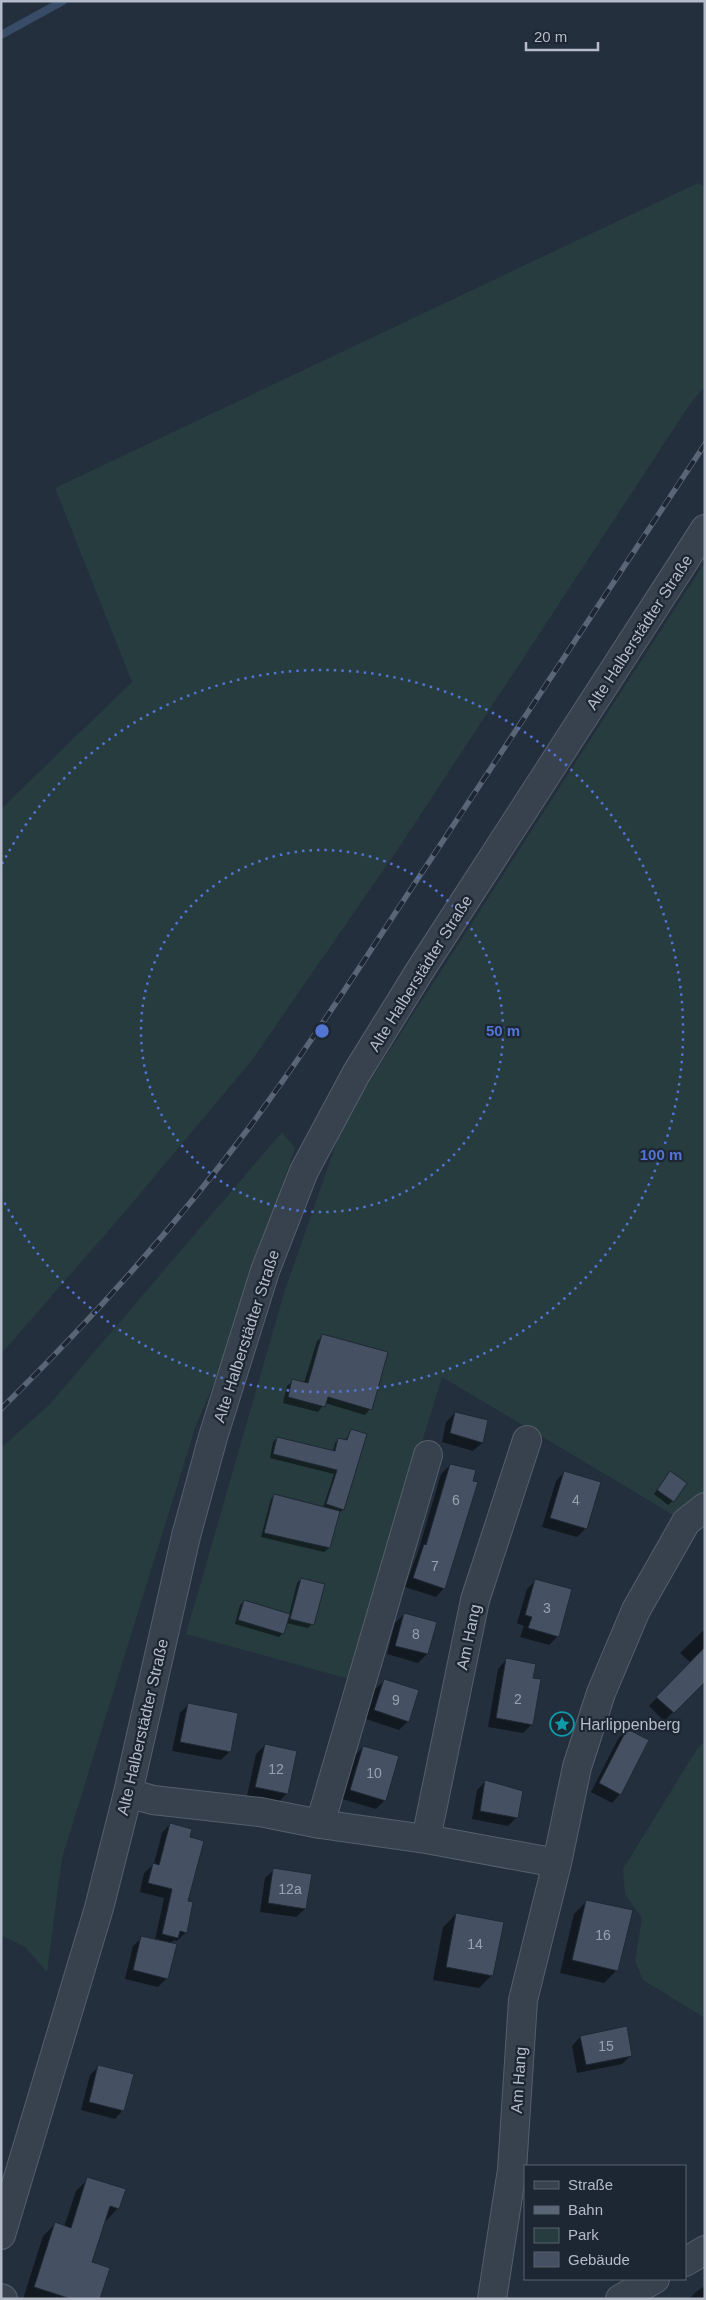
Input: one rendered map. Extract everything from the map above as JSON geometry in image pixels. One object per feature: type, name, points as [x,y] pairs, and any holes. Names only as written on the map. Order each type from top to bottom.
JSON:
[{"type":"street","name":"Alte Halberstädter Straße","points":[[1,2235],[99,1908],[128,1793],[186,1536],[213,1437],[265,1271],[304,1172],[343,1097],[414,981],[705,529]]},
{"type":"street","name":"Am Hang","points":[[426,1839],[475,1600],[528,1440]]},
{"type":"street","points":[[320,1824],[428,1455]]},
{"type":"street","name":"Am Hang","points":[[492,2299],[512,2170],[524,2000],[557,1863],[577,1767],[601,1693],[636,1610],[686,1522],[705,1507]]},
{"type":"street","points":[[128,1793],[153,1800],[260,1812],[320,1824],[426,1839],[557,1863]]},
{"type":"street","points":[[686,2261],[705,2250]]},
{"type":"street","points":[[620,2299],[653,2280]]},
{"type":"green space","points":[[698,183],[705,187],[705,386],[690,404],[400,846],[252,1060],[123,1214],[1,1354],[1,809],[132,682],[55,488]]},
{"type":"green space","points":[[705,562],[705,1494],[675,1516],[442,1377],[349,1679],[186,1634],[284,1293],[344,1121]]},
{"type":"green space","points":[[282,1132],[295,1148],[218,1373],[195,1428],[62,1858],[47,1972],[25,1947],[1,1935],[1,1448],[49,1405]]},
{"type":"green space","points":[[705,1741],[705,2018],[643,1980],[635,1961],[642,1918],[625,1894],[623,1869],[697,1749]]},
{"type":"building","points":[[322,1334],[388,1352],[372,1410],[328,1397],[325,1407],[288,1397],[292,1379],[308,1383]]},
{"type":"building","points":[[455,1412],[488,1420],[483,1443],[450,1433]]},
{"type":"building","points":[[351,1429],[367,1434],[344,1510],[326,1504],[337,1470],[273,1454],[277,1437],[335,1451],[338,1438],[347,1440]]},
{"type":"building","points":[[450,1464],[476,1470],[473,1481],[478,1482],[445,1589],[413,1578],[424,1544],[426,1545]]},
{"type":"building","points":[[564,1471],[601,1482],[587,1529],[550,1518]]},
{"type":"building","points":[[670,1471],[687,1483],[674,1502],[657,1490]]},
{"type":"building","points":[[274,1494],[340,1511],[330,1548],[264,1533]]},
{"type":"building","points":[[301,1578],[325,1584],[314,1625],[290,1619]]},
{"type":"building","points":[[535,1579],[572,1589],[559,1637],[528,1628],[532,1617],[525,1615]]},
{"type":"building","points":[[244,1600],[290,1614],[284,1634],[238,1620]]},
{"type":"building","points":[[404,1613],[437,1622],[428,1654],[395,1646]]},
{"type":"building","points":[[705,1647],[705,1682],[674,1713],[656,1697]]},
{"type":"building","points":[[506,1658],[536,1664],[533,1678],[541,1679],[533,1725],[496,1718]]},
{"type":"building","points":[[384,1679],[419,1690],[409,1722],[374,1710]]},
{"type":"building","points":[[188,1703],[238,1713],[231,1752],[180,1742]]},
{"type":"building","points":[[627,1729],[649,1740],[621,1795],[599,1783]]},
{"type":"building","points":[[265,1744],[297,1751],[288,1794],[255,1787]]},
{"type":"building","points":[[363,1746],[399,1756],[386,1801],[350,1790]]},
{"type":"building","points":[[485,1780],[523,1791],[518,1818],[480,1811]]},
{"type":"building","points":[[170,1823],[192,1829],[190,1837],[204,1841],[188,1901],[193,1902],[187,1933],[180,1931],[178,1938],[162,1934],[172,1889],[148,1883],[153,1863],[159,1865]]},
{"type":"building","points":[[273,1868],[312,1874],[306,1909],[268,1903]]},
{"type":"building","points":[[586,1900],[633,1910],[618,1971],[572,1960]]},
{"type":"building","points":[[456,1913],[504,1922],[493,1976],[446,1967]]},
{"type":"building","points":[[141,1936],[177,1944],[168,1979],[133,1970]]},
{"type":"building","points":[[627,2026],[632,2056],[586,2065],[580,2036]]},
{"type":"building","points":[[98,2065],[134,2074],[124,2111],[89,2102]]},
{"type":"building","points":[[87,2177],[126,2189],[119,2209],[110,2206],[92,2262],[110,2268],[100,2299],[71,2299],[34,2287],[55,2222],[71,2228]]},
{"type":"waterway","points":[[1,35],[63,1]]},
{"type":"railway","points":[[1,1409],[132,1272],[251,1125],[340,996],[705,444]]},
{"type":"place","name":"Harlippenberg","points":[[562,1724]]}]
